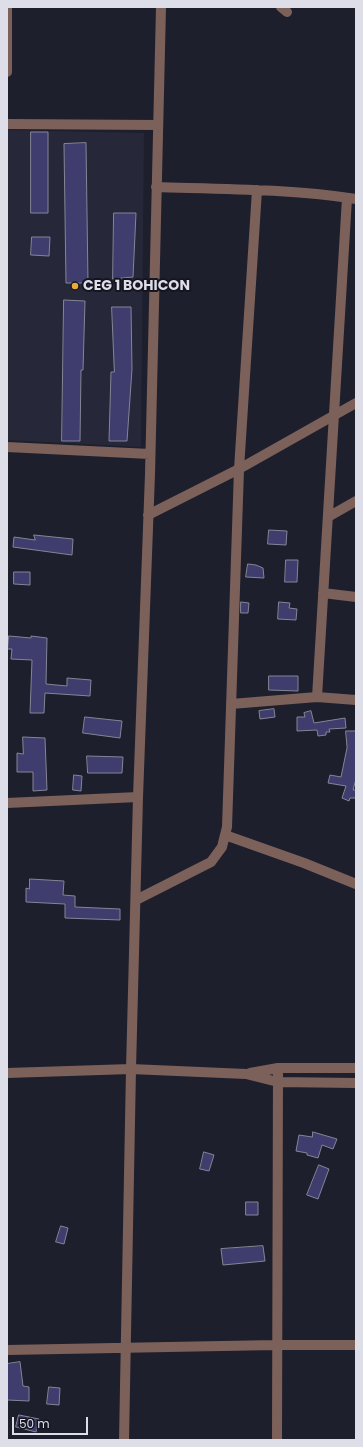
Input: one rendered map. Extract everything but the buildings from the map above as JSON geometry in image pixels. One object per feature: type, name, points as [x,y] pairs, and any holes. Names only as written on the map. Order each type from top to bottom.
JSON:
[{"type":"street","points":[[7,72],[8,7]]},
{"type":"street","points":[[124,1440],[131,1069],[138,798],[150,454],[161,7]]},
{"type":"street","points":[[7,124],[158,125]]},
{"type":"street","points":[[156,187],[257,190],[351,198],[334,414],[317,697]]},
{"type":"street","points":[[136,900],[211,862],[222,847],[227,827],[239,469],[257,190]]},
{"type":"street","points":[[148,515],[239,469],[334,414],[356,403]]},
{"type":"street","points":[[7,447],[150,454]]},
{"type":"street","points":[[328,517],[356,501]]},
{"type":"street","points":[[323,593],[356,597]]},
{"type":"street","points":[[231,704],[317,697],[356,700]]},
{"type":"street","points":[[7,803],[138,798]]},
{"type":"street","points":[[225,835],[304,863],[356,884]]},
{"type":"street","points":[[246,1074],[278,1068],[356,1068]]},
{"type":"street","points":[[277,1440],[276,1345],[278,1068]]},
{"type":"street","points":[[7,1073],[131,1069],[246,1074],[278,1082],[356,1083]]},
{"type":"street","points":[[7,1350],[356,1345]]},
{"type":"shaded area","name":"CEG 1 BOHICON","points":[[7,130],[144,133],[141,447],[7,440]]},
{"type":"place","name":"CEG 1 BOHICON","points":[[75,286]]}]
